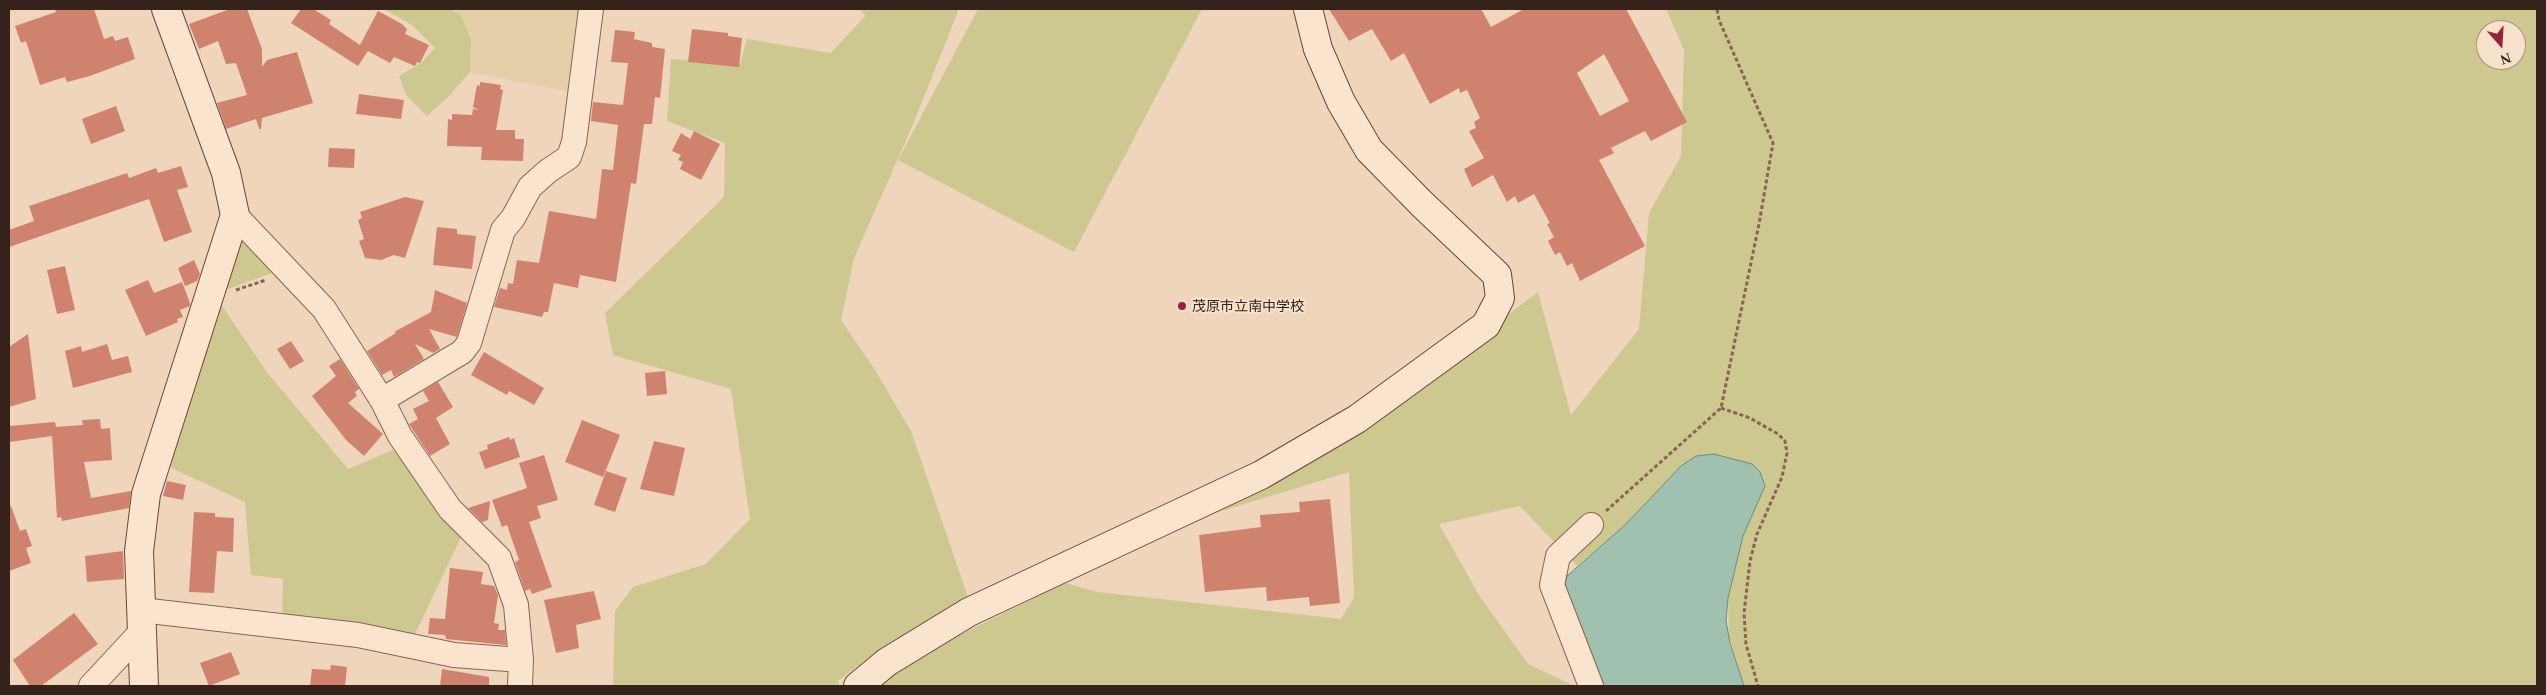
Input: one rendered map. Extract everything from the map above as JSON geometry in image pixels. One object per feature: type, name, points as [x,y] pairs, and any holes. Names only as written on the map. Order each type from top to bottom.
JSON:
[{"type":"street","points":[[144,686],[138,551],[146,494],[235,215],[226,173],[166,9]]},
{"type":"street","points":[[382,400],[462,352],[470,343],[503,230],[513,218],[530,187],[548,171],[570,157],[574,142],[591,9]]},
{"type":"street","points":[[858,686],[888,662],[969,612],[1261,475],[1357,418],[1486,325],[1500,298],[1497,275],[1422,204],[1369,150],[1337,93],[1318,49],[1308,9]]},
{"type":"street","points":[[235,215],[324,309],[382,400],[400,436],[450,509],[499,558],[516,605],[521,660],[520,686]]},
{"type":"street","points":[[1591,524],[1558,556],[1552,585],[1591,686]]},
{"type":"street","points":[[141,620],[358,635],[454,655],[521,660]]},
{"type":"street","points":[[90,686],[141,620]]},
{"type":"path","points":[[1591,524],[1721,408],[1760,224],[1773,143],[1719,20],[1717,9]]},
{"type":"path","points":[[208,301],[288,272]]},
{"type":"path","points":[[1721,408],[1750,418],[1778,434],[1785,441],[1787,453],[1782,477],[1757,534],[1750,561],[1744,613],[1745,637],[1758,686]]},
{"type":"shaded area","points":[[384,9],[450,9],[461,15],[471,40],[470,72],[448,97],[427,116],[406,95],[399,76],[422,62],[435,48],[412,25]]},
{"type":"shaded area","points":[[450,9],[584,9],[576,93],[470,72],[471,40],[461,15]]},
{"type":"shaded area","points":[[860,9],[959,9],[911,129],[854,258],[841,320],[875,370],[911,431],[970,603],[873,654],[838,681],[839,686],[613,686],[615,611],[633,587],[706,564],[750,519],[731,389],[613,355],[605,313],[724,197],[725,143],[667,121],[671,59],[740,63],[747,39],[831,53],[865,16]]},
{"type":"shaded area","points":[[978,9],[1202,9],[1074,252],[898,160]]},
{"type":"shaded area","points":[[1666,9],[2537,9],[2537,686],[1744,686],[1729,636],[1728,598],[1743,536],[1765,486],[1681,466],[1625,525],[1577,566],[1520,506],[1439,524],[1479,595],[1528,664],[1574,686],[870,686],[895,667],[1065,583],[1097,592],[1341,619],[1354,598],[1349,472],[1179,524],[1337,445],[1538,292],[1571,415],[1639,329],[1649,213],[1681,156],[1684,50]]},
{"type":"shaded area","points":[[248,232],[283,269],[220,292],[234,237]]},
{"type":"shaded area","points":[[218,300],[266,371],[348,469],[398,448],[463,533],[413,638],[282,619],[283,579],[251,575],[245,502],[163,464]]},
{"type":"shaded area","points":[[1714,454],[1752,464],[1760,472],[1765,486],[1743,536],[1728,598],[1726,621],[1730,643],[1744,686],[1601,686],[1563,592],[1567,576],[1625,525],[1681,466],[1696,456]]},
{"type":"building","points":[[55,9],[94,9],[104,39],[113,36],[115,41],[128,37],[135,59],[90,76],[67,82],[65,77],[40,85],[26,41],[21,43],[15,26],[56,12]]},
{"type":"building","points":[[230,9],[247,9],[262,49],[262,67],[267,60],[297,52],[313,103],[262,118],[261,129],[259,129],[256,119],[226,129],[217,103],[247,95],[236,63],[226,64],[218,41],[199,49],[189,24]]},
{"type":"building","points":[[301,9],[313,9],[331,20],[329,24],[360,45],[378,11],[402,24],[407,29],[405,34],[429,45],[420,63],[417,62],[415,66],[394,57],[390,63],[368,51],[358,66],[291,23]]},
{"type":"building","points":[[1329,9],[1481,9],[1491,27],[1524,9],[1626,9],[1687,122],[1651,141],[1645,131],[1611,148],[1614,153],[1599,160],[1645,246],[1580,281],[1572,263],[1567,266],[1560,252],[1555,255],[1548,241],[1554,237],[1547,224],[1550,223],[1534,194],[1518,203],[1515,196],[1507,202],[1493,175],[1472,187],[1464,169],[1484,158],[1469,131],[1476,128],[1474,122],[1480,118],[1467,90],[1460,93],[1459,88],[1430,104],[1404,53],[1391,61],[1372,29],[1349,41]],"holes":[[[1604,54],[1629,101],[1600,116],[1577,73]]]},
{"type":"building","points":[[692,29],[728,33],[728,36],[742,38],[739,67],[688,62]]},
{"type":"building","points":[[615,30],[635,32],[634,39],[652,43],[652,47],[665,49],[660,98],[655,97],[652,124],[644,124],[636,184],[631,183],[616,282],[580,275],[578,288],[554,283],[548,312],[544,312],[542,317],[494,307],[500,288],[507,290],[508,283],[513,284],[517,260],[539,263],[549,211],[596,219],[602,169],[613,170],[618,125],[591,121],[593,102],[623,105],[628,63],[611,62]]},
{"type":"building","points":[[480,82],[501,85],[500,89],[503,90],[496,130],[515,130],[515,139],[524,139],[523,161],[481,160],[482,147],[447,146],[448,119],[452,120],[452,114],[472,115],[473,109],[479,110],[473,107],[477,85],[480,86]]},
{"type":"building","points":[[359,94],[404,100],[401,119],[356,114]]},
{"type":"building","points":[[116,106],[125,131],[91,144],[82,119]]},
{"type":"building","points":[[694,131],[720,144],[701,180],[680,169],[683,162],[678,160],[681,155],[672,151],[681,133],[690,139]]},
{"type":"building","points":[[329,148],[355,149],[354,168],[328,167]]},
{"type":"building","points":[[181,166],[188,187],[177,190],[192,232],[164,242],[149,199],[9,247],[9,230],[34,221],[29,206],[127,173],[129,178],[156,168],[158,173]]},
{"type":"building","points":[[405,197],[424,201],[405,258],[394,255],[381,260],[365,258],[359,241],[364,239],[358,220],[362,218],[360,212]]},
{"type":"building","points":[[437,227],[457,229],[457,234],[476,236],[472,269],[433,265]]},
{"type":"building","points":[[194,260],[200,274],[197,281],[185,286],[178,268]]},
{"type":"building","points":[[65,266],[75,310],[57,314],[47,270]]},
{"type":"building","points":[[148,280],[154,293],[182,282],[190,306],[180,310],[183,317],[177,319],[178,322],[146,336],[125,290]]},
{"type":"building","points":[[435,290],[467,303],[457,337],[429,329],[440,349],[433,353],[415,344],[424,359],[394,377],[391,370],[382,375],[367,351],[396,333],[394,332],[431,312]]},
{"type":"building","points":[[28,334],[36,399],[9,407],[9,347]]},
{"type":"building","points":[[291,341],[304,361],[290,369],[277,349]]},
{"type":"building","points":[[107,344],[112,360],[128,356],[132,372],[73,388],[65,351],[81,346],[82,352]]},
{"type":"building","points":[[484,352],[544,388],[534,405],[509,391],[507,395],[471,375]]},
{"type":"building","points":[[340,359],[359,389],[355,392],[357,396],[348,403],[383,434],[364,456],[346,440],[312,396],[336,376],[329,366]]},
{"type":"building","points":[[665,371],[667,394],[647,396],[645,373]]},
{"type":"building","points":[[438,382],[453,407],[436,418],[450,444],[430,456],[409,424],[418,419],[413,409],[429,401],[423,391]]},
{"type":"building","points":[[100,419],[101,429],[110,428],[112,460],[84,462],[91,498],[131,491],[129,508],[62,521],[61,517],[57,518],[52,436],[9,442],[9,426],[55,422],[56,427],[83,425],[82,420]]},
{"type":"building","points":[[582,420],[620,435],[603,477],[565,462]]},
{"type":"building","points":[[509,437],[510,440],[514,438],[520,457],[485,469],[479,452],[488,449],[487,445]]},
{"type":"building","points":[[654,441],[685,448],[674,496],[640,489]]},
{"type":"building","points":[[544,455],[558,500],[537,506],[541,518],[529,522],[552,587],[532,594],[530,589],[525,591],[515,562],[519,560],[507,525],[502,527],[492,500],[527,488],[519,463]]},
{"type":"building","points":[[606,471],[627,478],[615,512],[594,505]]},
{"type":"building","points":[[167,481],[186,485],[183,500],[163,496]]},
{"type":"building","points":[[1330,499],[1340,603],[1310,606],[1309,597],[1267,601],[1266,587],[1205,592],[1199,535],[1261,527],[1260,515],[1300,512],[1299,502]]},
{"type":"building","points":[[490,501],[488,520],[482,522],[468,508]]},
{"type":"building","points":[[9,506],[11,506],[20,531],[26,529],[32,546],[26,548],[31,563],[9,571]]},
{"type":"building","points":[[194,512],[215,513],[215,517],[234,518],[233,552],[217,551],[214,593],[189,592]]},
{"type":"building","points":[[123,551],[124,579],[87,582],[85,556]]},
{"type":"building","points":[[450,568],[483,572],[481,584],[494,586],[498,595],[494,623],[499,624],[498,630],[505,630],[506,645],[446,639],[445,635],[428,634],[430,618],[445,619]]},
{"type":"building","points":[[594,591],[601,619],[576,625],[579,648],[556,653],[544,600]]},
{"type":"building","points":[[74,613],[98,644],[41,686],[30,686],[13,660]]},
{"type":"building","points":[[231,652],[240,674],[209,686],[200,663]]},
{"type":"building","points":[[331,665],[347,667],[345,686],[310,686],[312,669],[330,670]]},
{"type":"building","points":[[442,669],[489,677],[489,686],[440,686]]},
{"type":"place","name":"茂原市立南中学校","points":[[1182,306]]}]
